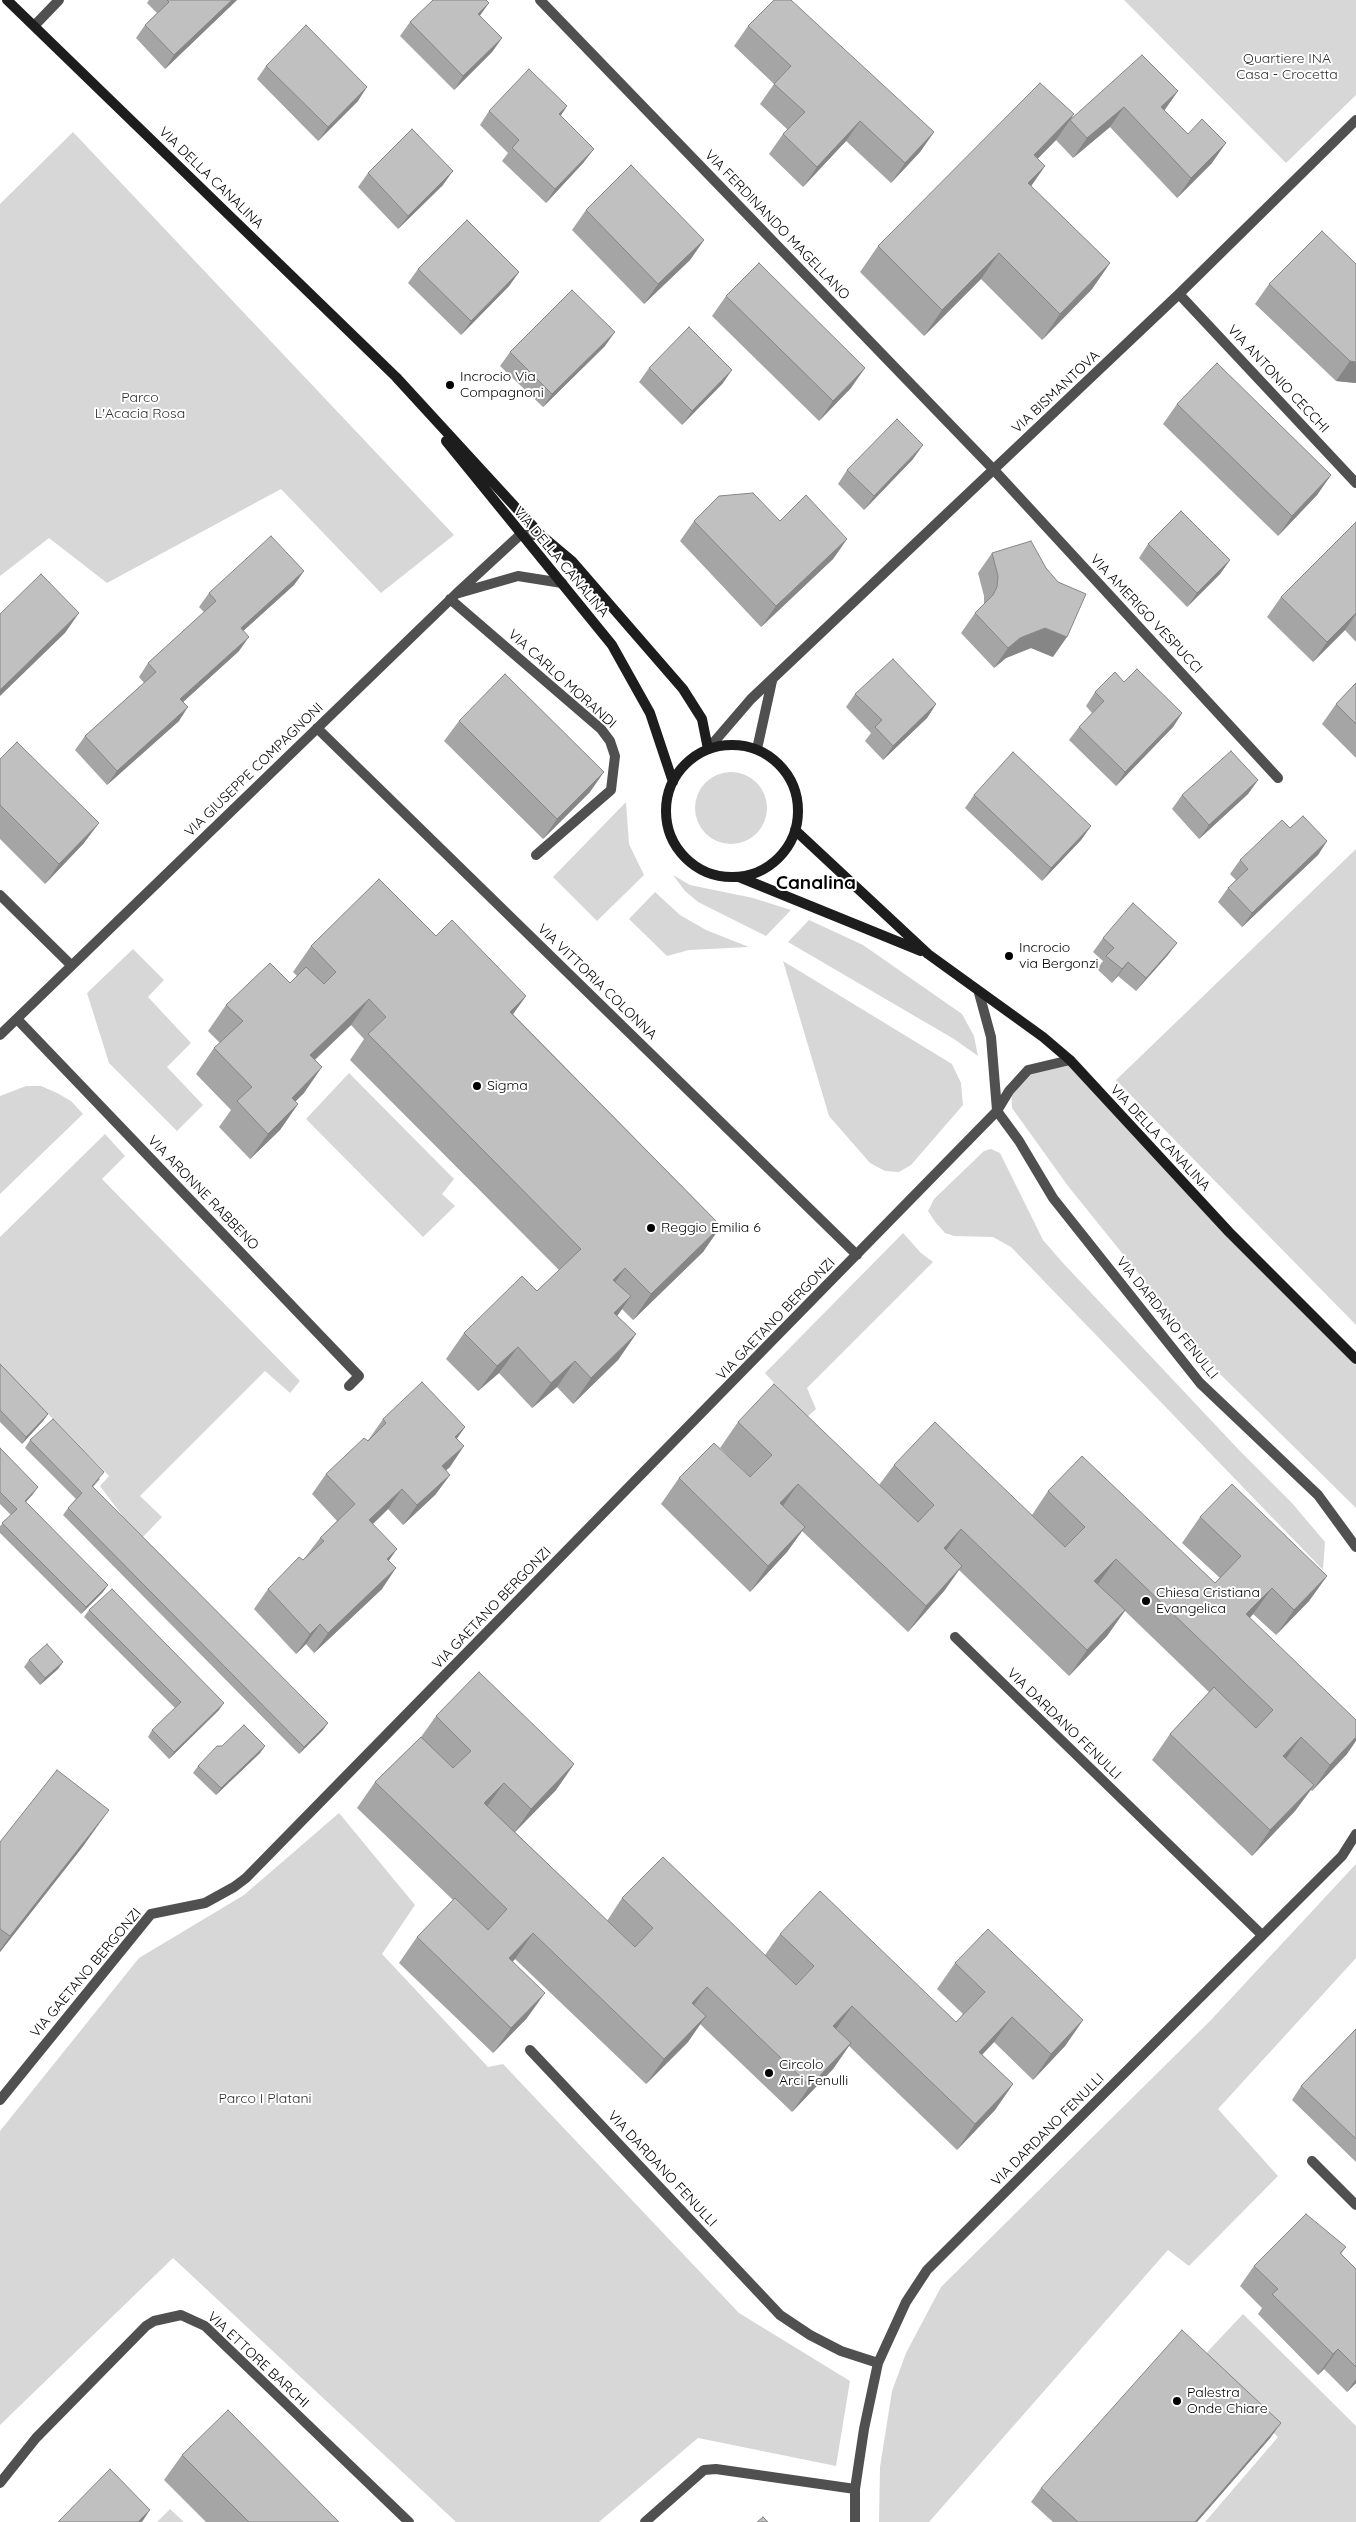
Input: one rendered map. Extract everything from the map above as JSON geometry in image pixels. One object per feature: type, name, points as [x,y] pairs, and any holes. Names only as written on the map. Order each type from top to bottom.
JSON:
[{"type":"street","name":"VIA DELLA CANALINA","points":[[7,0],[35,25],[396,377],[540,535],[572,561],[683,689],[702,719],[708,749]]},
{"type":"street","points":[[35,25],[59,0]]},
{"type":"street","name":"VIA FERDINANDO MAGELLANO","points":[[540,0],[994,470]]},
{"type":"street","name":"VIA BISMANTOVA","points":[[708,749],[751,699],[1179,294],[1356,120]]},
{"type":"street","name":"VIA ANTONIO CECCHI","points":[[1179,294],[1356,483]]},
{"type":"street","name":"VIA DELLA CANALINA","points":[[396,377],[520,535],[612,645],[650,713],[673,782]]},
{"type":"street","name":"VIA AMERIGO VESPUCCI","points":[[994,470],[1278,778]]},
{"type":"street","points":[[520,535],[540,535]]},
{"type":"street","name":"VIA GIUSEPPE COMPAGNONI","points":[[0,1035],[453,597],[520,535]]},
{"type":"street","name":"VIA GIUSEPPE COMPAGNONI","points":[[453,597],[518,576],[562,583]]},
{"type":"street","name":"VIA CARLO MORANDI","points":[[453,597],[601,730],[613,748],[615,772],[611,790],[536,855]]},
{"type":"street","points":[[757,749],[772,680]]},
{"type":"street","name":"VIA VITTORIA COLONNA","points":[[318,728],[857,1255]]},
{"type":"street","name":"VIA DELLA CANALINA","points":[[739,877],[767,868],[789,847],[795,830],[799,806],[790,777],[781,766],[757,749],[732,744],[708,749],[687,762],[673,782],[667,797],[666,809],[671,836],[678,849],[692,864],[711,874],[739,877],[850,920],[928,954]]},
{"type":"street","name":"VIA DELLA CANALINA","points":[[795,830],[928,954],[979,993],[1043,1037],[1070,1060],[1229,1232],[1356,1359]]},
{"type":"street","points":[[0,895],[71,965]]},
{"type":"street","points":[[979,993],[991,1037],[997,1111]]},
{"type":"street","name":"VIA ARONNE RABBENO","points":[[17,1019],[359,1376],[349,1386]]},
{"type":"street","name":"VIA GAETANO BERGONZI","points":[[0,2100],[151,1914],[204,1902],[234,1887],[260,1865],[997,1111],[1009,1091],[1028,1070],[1070,1060]]},
{"type":"street","name":"VIA DARDANO FENULLI","points":[[997,1111],[1019,1141],[1053,1198],[1200,1382],[1318,1495],[1356,1547]]},
{"type":"street","name":"VIA DARDANO FENULLI","points":[[955,1638],[1262,1935]]},
{"type":"street","name":"VIA DARDANO FENULLI","points":[[855,2522],[855,2489],[864,2429],[878,2363],[906,2302],[938,2259],[1342,1856],[1356,1834]]},
{"type":"street","name":"VIA DARDANO FENULLI","points":[[530,2050],[780,2315],[810,2335],[841,2351],[878,2363]]},
{"type":"street","points":[[1312,2161],[1356,2205]]},
{"type":"street","name":"VIA ETTORE BARCHI","points":[[0,2483],[36,2438],[146,2326],[154,2321],[181,2315],[205,2326],[409,2522]]},
{"type":"street","points":[[645,2522],[704,2470],[716,2469],[855,2489]]},
{"type":"green space","name":"Quartiere INA Casa - Crocetta","points":[[1124,0],[1356,0],[1356,95],[1286,163]]},
{"type":"green space","name":"Parco L'Acacia Rosa","points":[[73,132],[454,535],[381,593],[281,489],[107,583],[49,538],[0,576],[0,204]]},
{"type":"green space","points":[[731,772],[751,778],[761,788],[767,808],[761,828],[751,838],[731,844],[711,838],[701,828],[695,808],[701,788],[711,778]]},
{"type":"green space","points":[[626,802],[629,844],[644,875],[597,921],[553,877]]},
{"type":"green space","points":[[1356,849],[1356,1325],[1116,1080]]},
{"type":"green space","points":[[673,875],[690,885],[753,898],[791,910],[766,936],[698,902],[685,891]]},
{"type":"green space","points":[[655,892],[680,915],[706,930],[749,947],[689,950],[667,956],[629,919]]},
{"type":"green space","points":[[809,920],[863,945],[962,1014],[974,1036],[978,1056],[954,1039],[788,942]]},
{"type":"green space","points":[[133,949],[164,980],[148,997],[191,1043],[167,1067],[203,1105],[177,1131],[109,1063],[87,993]]},
{"type":"green space","points":[[783,961],[952,1064],[961,1083],[963,1105],[911,1165],[899,1172],[885,1171],[870,1163],[829,1116]]},
{"type":"green space","points":[[1072,1064],[1356,1356],[1356,1508],[1217,1371],[1068,1186],[1012,1108],[1011,1090],[1035,1067]]},
{"type":"green space","points":[[349,1073],[454,1179],[442,1194],[455,1206],[423,1237],[306,1119]]},
{"type":"green space","points":[[26,1086],[41,1086],[57,1093],[71,1101],[83,1114],[0,1194],[0,1096]]},
{"type":"green space","points":[[105,1134],[125,1156],[102,1179],[300,1381],[290,1393],[265,1371],[140,1496],[162,1517],[143,1537],[124,1518],[100,1486],[109,1476],[0,1365],[0,1237]]},
{"type":"green space","points":[[991,1149],[1000,1153],[1043,1240],[1239,1450],[1292,1503],[1325,1542],[1323,1570],[1011,1247],[993,1237],[954,1236],[945,1233],[936,1223],[928,1211],[934,1199],[984,1151]]},
{"type":"green space","points":[[903,1233],[921,1253],[933,1262],[807,1388],[816,1409],[806,1418],[765,1373]]},
{"type":"green space","name":"Parco I Platani","points":[[339,1813],[415,1905],[382,1954],[488,2067],[503,2064],[739,2313],[850,2381],[836,2466],[698,2438],[599,2522],[456,2522],[173,2258],[0,2425],[0,2131],[139,1958],[244,1895]]},
{"type":"green space","points":[[1356,1864],[1356,1958],[1218,2109],[1278,2176],[1189,2266],[1168,2250],[929,2522],[879,2522],[880,2467],[892,2391],[906,2353],[941,2287],[1210,2021]]},
{"type":"green space","points":[[1243,2314],[1356,2426],[1356,2522],[1205,2522],[1278,2437],[1195,2365]]},
{"type":"green space","points":[[170,2509],[184,2522],[157,2522]]},
{"type":"building","points":[[167,0],[232,0],[174,55],[145,25],[169,2]]},
{"type":"building","points":[[433,0],[486,0],[489,3],[478,14],[502,38],[463,76],[410,22]]},
{"type":"building","points":[[774,0],[791,0],[934,132],[905,163],[860,121],[817,167],[783,134],[805,112],[774,84],[791,66],[748,26]]},
{"type":"building","points":[[306,25],[367,87],[328,127],[266,66]]},
{"type":"building","points":[[1142,55],[1178,91],[1161,107],[1188,134],[1202,119],[1226,143],[1191,178],[1124,107],[1087,138],[1070,120]]},
{"type":"building","points":[[529,69],[567,106],[559,114],[594,149],[555,189],[512,148],[519,140],[489,111]]},
{"type":"building","points":[[1040,83],[1074,114],[1034,155],[1045,166],[1028,183],[1110,263],[1060,314],[999,253],[942,310],[878,246]]},
{"type":"building","points":[[412,129],[453,171],[408,216],[368,173]]},
{"type":"building","points":[[631,165],[704,240],[658,284],[586,210]]},
{"type":"building","points":[[467,220],[519,272],[471,321],[418,269]]},
{"type":"building","points":[[1322,231],[1356,264],[1356,362],[1350,361],[1269,284]]},
{"type":"building","points":[[759,263],[865,368],[833,401],[726,296]]},
{"type":"building","points":[[572,290],[615,332],[552,394],[510,352]]},
{"type":"building","points":[[689,327],[732,370],[692,411],[649,368]]},
{"type":"building","points":[[1217,363],[1331,475],[1292,516],[1177,404]]},
{"type":"building","points":[[897,419],[923,445],[874,496],[847,470]]},
{"type":"building","points":[[753,493],[780,521],[806,495],[847,539],[776,606],[694,521],[719,496]]},
{"type":"building","points":[[1181,511],[1230,560],[1197,593],[1148,544]]},
{"type":"building","points":[[1356,522],[1356,613],[1327,642],[1281,597]]},
{"type":"building","points":[[271,536],[304,571],[241,628],[249,637],[180,699],[188,707],[117,771],[85,736],[156,672],[148,663],[216,601],[209,593]]},
{"type":"building","points":[[1031,541],[1046,568],[1058,582],[1086,594],[1067,637],[1045,628],[1020,638],[1008,648],[975,613],[993,595],[997,587],[998,576],[992,553]]},
{"type":"building","points":[[41,574],[79,613],[0,690],[0,614]]},
{"type":"building","points":[[893,659],[936,704],[893,746],[875,727],[882,720],[855,694]]},
{"type":"building","points":[[1137,669],[1182,713],[1125,772],[1079,727],[1104,701],[1095,692],[1115,672],[1124,682]]},
{"type":"building","points":[[505,674],[604,772],[557,819],[459,721]]},
{"type":"building","points":[[1356,683],[1356,724],[1336,704]]},
{"type":"building","points":[[17,742],[99,823],[59,864],[0,805],[0,759]]},
{"type":"building","points":[[1231,751],[1258,780],[1209,825],[1182,795]]},
{"type":"building","points":[[1013,752],[1091,826],[1051,868],[974,795]]},
{"type":"building","points":[[1303,816],[1327,841],[1252,913],[1228,888],[1248,869],[1240,860],[1282,820],[1290,828]]},
{"type":"building","points":[[379,879],[436,936],[452,920],[526,996],[510,1012],[721,1226],[651,1294],[625,1268],[613,1280],[631,1296],[614,1313],[636,1334],[591,1378],[575,1361],[551,1383],[518,1347],[497,1366],[464,1333],[522,1276],[537,1291],[581,1249],[368,1034],[386,1017],[369,999],[310,1055],[322,1067],[292,1098],[298,1104],[268,1134],[237,1101],[252,1087],[214,1048],[243,1021],[226,1005],[270,963],[290,983],[306,967],[324,984],[336,972],[311,946]]},
{"type":"building","points":[[1133,903],[1177,943],[1146,978],[1128,962],[1122,969],[1106,956],[1114,948],[1103,938]]},
{"type":"building","points":[[0,1364],[48,1414],[26,1437],[0,1410]]},
{"type":"building","points":[[422,1382],[465,1427],[455,1437],[464,1446],[442,1466],[450,1475],[417,1505],[402,1489],[369,1520],[397,1549],[387,1559],[396,1568],[328,1633],[320,1624],[310,1634],[268,1589],[299,1557],[303,1560],[324,1541],[320,1538],[355,1504],[326,1474],[364,1438],[368,1441],[386,1423],[383,1419]]},
{"type":"building","points":[[774,1384],[918,1522],[934,1505],[894,1465],[935,1422],[1065,1547],[1085,1527],[1048,1491],[1082,1456],[1215,1583],[1241,1556],[1200,1517],[1232,1484],[1327,1576],[1294,1610],[1272,1588],[1246,1614],[1356,1720],[1356,1737],[1330,1765],[1301,1737],[1283,1756],[1314,1785],[1270,1830],[1170,1734],[1214,1687],[1256,1728],[1273,1710],[1116,1559],[1094,1581],[1125,1610],[1087,1650],[961,1529],[944,1548],[962,1566],[926,1606],[798,1484],[780,1503],[805,1527],[768,1566],[679,1478],[714,1443],[750,1477],[772,1455],[738,1422]]},
{"type":"building","points":[[53,1419],[104,1472],[92,1486],[328,1723],[304,1747],[68,1508],[82,1493],[30,1440]]},
{"type":"building","points":[[0,1448],[38,1487],[25,1501],[108,1585],[86,1607],[2,1523],[17,1509],[0,1492]]},
{"type":"building","points":[[112,1589],[224,1703],[174,1752],[152,1730],[181,1702],[89,1610]]},
{"type":"building","points":[[47,1644],[63,1662],[45,1678],[29,1660]]},
{"type":"building","points":[[479,1672],[574,1764],[531,1809],[504,1783],[484,1803],[635,1947],[653,1928],[622,1898],[663,1857],[796,1985],[814,1966],[780,1934],[820,1891],[956,2022],[985,1992],[955,1963],[988,1929],[1083,2020],[1051,2054],[1012,2017],[979,2052],[1013,2084],[975,2124],[852,2006],[833,2026],[851,2043],[810,2086],[707,1987],[692,2003],[706,2016],[664,2059],[533,1933],[509,1958],[545,1993],[511,2028],[417,1937],[455,1898],[488,1930],[507,1909],[375,1782],[421,1737],[453,1768],[471,1751],[436,1716]]},
{"type":"building","points":[[244,1725],[265,1746],[221,1788],[198,1766],[217,1746],[222,1746]]},
{"type":"building","points":[[57,1770],[109,1810],[10,1936],[0,1929],[0,1842]]},
{"type":"building","points":[[1356,2029],[1356,2139],[1301,2086]]},
{"type":"building","points":[[1306,2214],[1346,2247],[1340,2253],[1356,2269],[1356,2367],[1338,2349],[1333,2354],[1272,2294],[1278,2289],[1254,2266]]},
{"type":"building","name":"Palestra Onde Chiare","points":[[1182,2330],[1281,2423],[1195,2522],[1078,2522],[1041,2488]]},
{"type":"building","points":[[228,2410],[339,2522],[249,2522],[182,2455]]},
{"type":"building","points":[[110,2469],[150,2510],[138,2522],[58,2522]]},
{"type":"building","points":[[763,2517],[768,2522],[757,2522]]},
{"type":"place","name":"Incrocio Via Compagnoni","points":[[450,385]]},
{"type":"place","name":"Incrocio via Bergonzi","points":[[1009,956]]},
{"type":"place","name":"Sigma","points":[[477,1086]]},
{"type":"place","name":"Reggio Emilia 6","points":[[651,1228]]},
{"type":"place","name":"Chiesa Cristiana Evangelica","points":[[1146,1601]]},
{"type":"place","name":"Circolo Arci Fenulli","points":[[769,2073]]},
{"type":"place","name":"Palestra Onde Chiare","points":[[1177,2401]]},
{"type":"district","name":"Canalina","points":[[816,883]]}]
